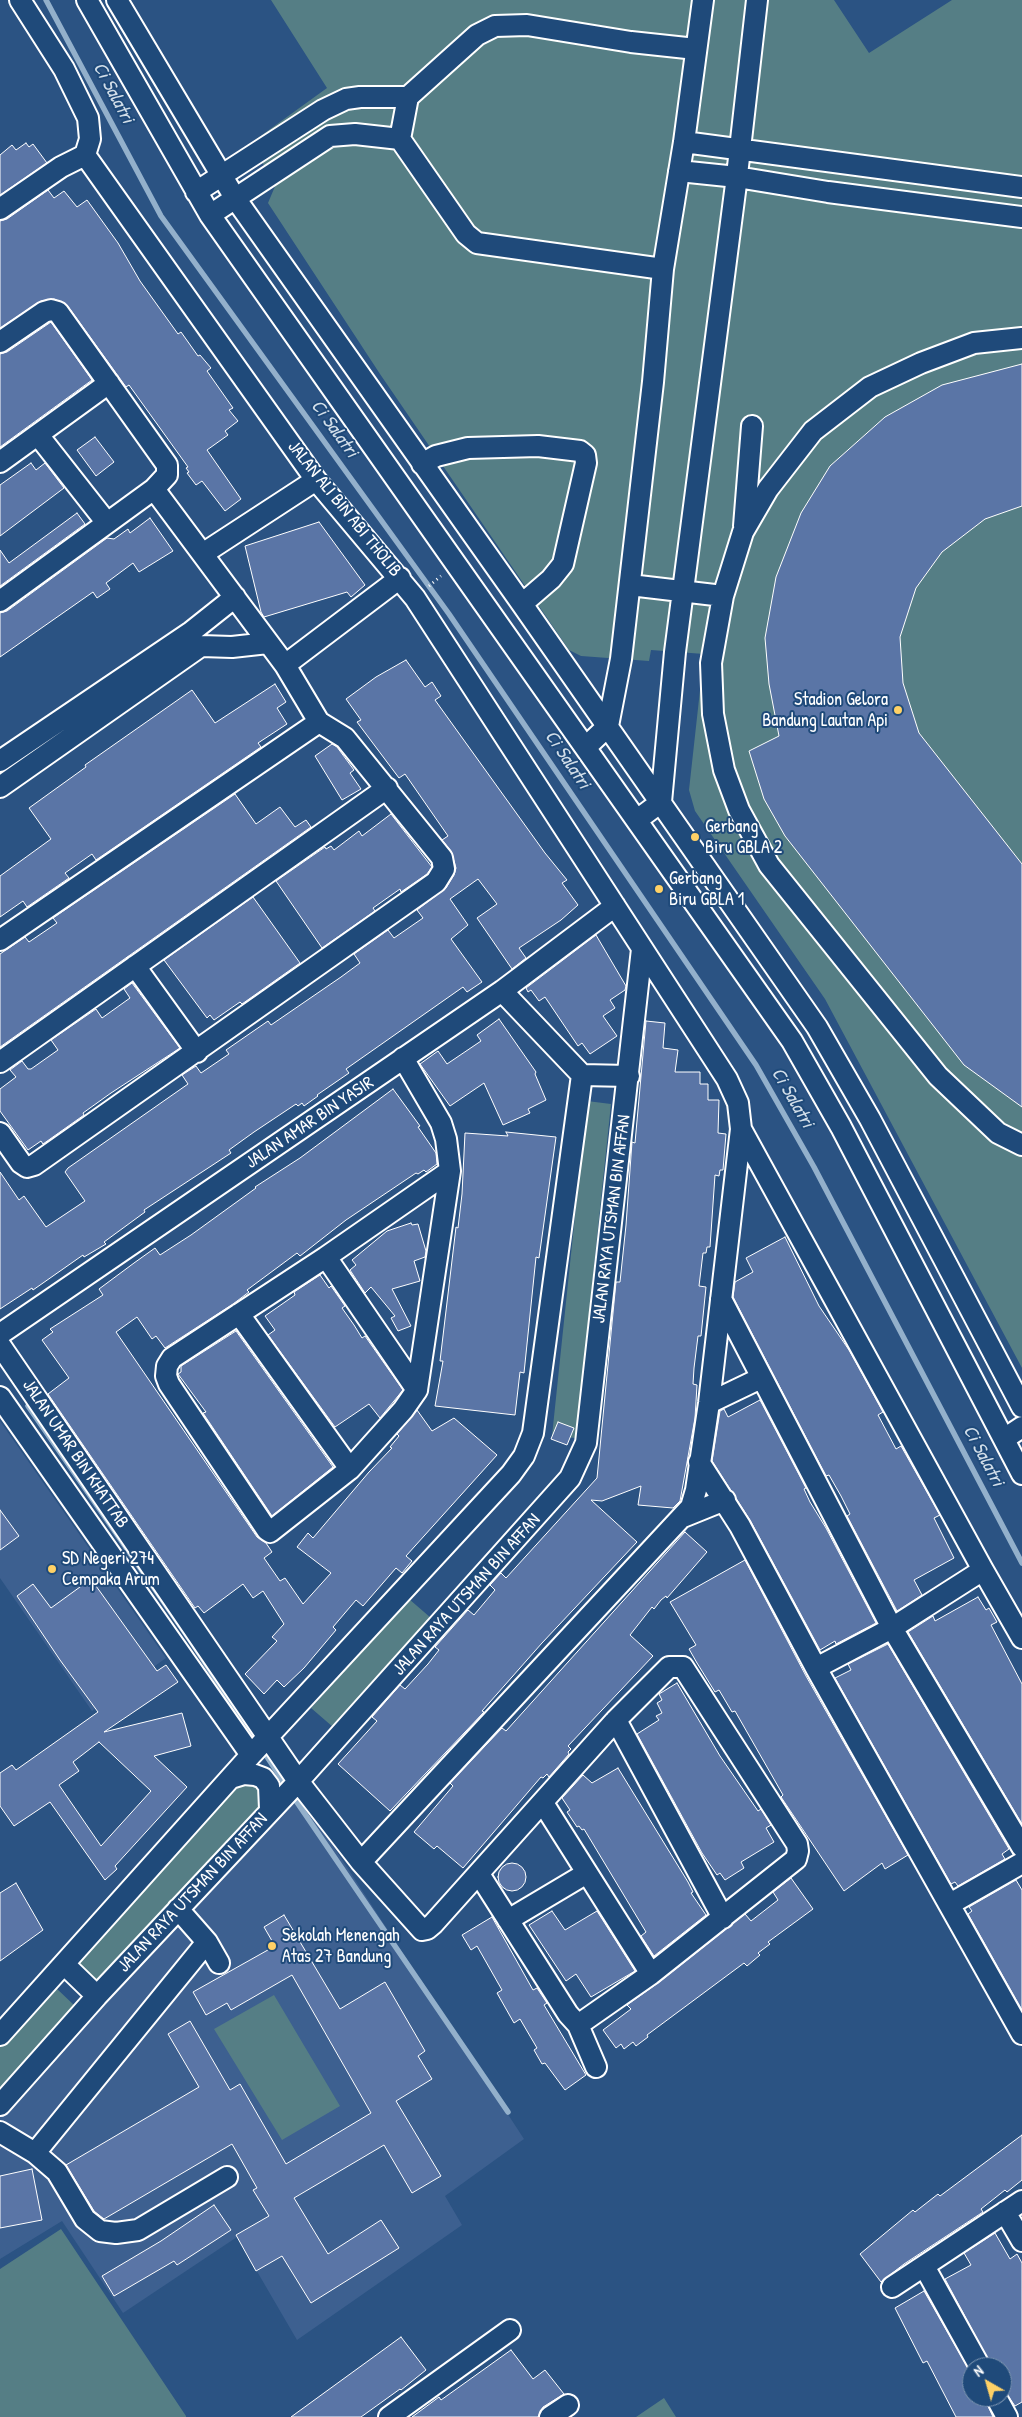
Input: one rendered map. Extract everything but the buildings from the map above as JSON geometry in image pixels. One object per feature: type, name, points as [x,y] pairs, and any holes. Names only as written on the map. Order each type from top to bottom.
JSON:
[{"type":"street","points":[[0,209],[61,167],[84,154],[90,140],[88,118],[64,69],[20,0]]},
{"type":"street","points":[[87,0],[210,215],[792,1041],[841,1126],[1022,1474]]},
{"type":"street","points":[[117,0],[220,176],[608,726],[817,1027],[870,1119],[1022,1407]]},
{"type":"street","points":[[586,747],[608,726],[621,659],[653,382],[663,269],[684,142],[703,0]]},
{"type":"street","points":[[637,820],[661,802],[675,652],[741,149],[757,0]]},
{"type":"street","points":[[663,269],[477,242],[466,234],[400,139],[408,97],[477,35],[495,26],[526,25],[631,42],[696,49]]},
{"type":"street","points":[[196,192],[323,110],[346,99],[360,97],[408,97]]},
{"type":"street","points":[[343,134],[346,99]]},
{"type":"street","points":[[210,215],[330,136],[343,134],[400,139]]},
{"type":"street","points":[[684,142],[1022,187]]},
{"type":"street","name":"JALAN ALI BIN ABI THOLIB","points":[[84,154],[316,480],[400,578],[728,1079],[738,1103],[741,1129]]},
{"type":"street","points":[[828,192],[831,162]]},
{"type":"street","points":[[679,171],[737,177],[828,192],[1022,217]]},
{"type":"street","points":[[0,342],[44,312],[51,310],[58,312],[168,465],[166,475],[154,489],[0,601]]},
{"type":"street","points":[[743,532],[768,489],[813,430],[870,387],[921,363],[974,344],[1022,338]]},
{"type":"street","points":[[0,462],[109,383]]},
{"type":"street","points":[[752,426],[743,532],[723,596],[711,662],[713,714],[724,770],[738,810],[769,865],[938,1076],[998,1132],[1022,1145]]},
{"type":"street","points":[[38,435],[107,523]]},
{"type":"street","points":[[422,464],[436,456],[468,448],[538,446],[580,451],[585,455],[586,463],[563,564],[551,579],[522,604]]},
{"type":"street","points":[[204,553],[316,480]]},
{"type":"street","points":[[0,1133],[21,1164],[31,1166],[436,882],[444,869],[442,858],[345,738],[319,722],[285,665],[204,553],[154,489]]},
{"type":"street","points":[[285,665],[400,578]]},
{"type":"street","points":[[630,585],[723,596]]},
{"type":"street","points":[[0,786],[196,639],[235,597]]},
{"type":"street","points":[[0,761],[196,639],[232,647],[268,643]]},
{"type":"street","points":[[0,940],[319,722]]},
{"type":"street","points":[[0,1062],[387,788]]},
{"type":"street","name":"JALAN AMAR BIN YASIR","points":[[1,1344],[403,1058],[502,991],[615,906]]},
{"type":"street","name":"JALAN RAYA UTSMAN BIN AFFAN","points":[[0,2105],[97,1996],[286,1794],[562,1489],[576,1465],[586,1443],[642,949]]},
{"type":"street","points":[[135,966],[196,1052]]},
{"type":"street","points":[[502,991],[582,1075],[628,1076]]},
{"type":"street","points":[[403,1058],[441,1123],[446,1139],[450,1171],[417,1390],[403,1410],[350,1469],[273,1531],[267,1530],[169,1384],[166,1376],[167,1366],[172,1358],[326,1258],[450,1171]]},
{"type":"street","points":[[0,2035],[259,1747],[511,1474],[529,1446],[533,1433],[582,1075]]},
{"type":"street","points":[[361,1862],[683,1517],[694,1500],[709,1403],[741,1129]]},
{"type":"street","points":[[741,1129],[1022,1638]]},
{"type":"street","points":[[326,1258],[417,1390]]},
{"type":"street","points":[[721,1299],[892,1628],[1022,1847]]},
{"type":"street","points":[[239,1314],[350,1469]]},
{"type":"street","name":"JALAN UMAR BIN KHATTAB","points":[[1,1344],[259,1747]]},
{"type":"street","points":[[709,1403],[761,1378]]},
{"type":"street","name":"JALAN UMAR BIN KHATTAB","points":[[0,1396],[259,1747]]},
{"type":"street","points":[[1004,1439],[1022,1427]]},
{"type":"street","points":[[699,1462],[725,1500],[816,1668],[1022,2034]]},
{"type":"street","points":[[683,1517],[725,1500]]},
{"type":"street","points":[[816,1668],[892,1628],[983,1570]]},
{"type":"street","points":[[231,1778],[244,1774],[255,1775],[262,1778],[269,1786],[286,1794],[361,1862],[417,1926],[424,1930],[433,1924],[616,1720],[669,1667],[683,1667],[797,1844],[796,1859],[789,1867],[651,1974],[578,2025]]},
{"type":"street","points":[[616,1720],[722,1918]]},
{"type":"street","points":[[259,1747],[286,1794]]},
{"type":"street","points":[[543,1803],[651,1974]]},
{"type":"street","points":[[950,1904],[1022,1863]]},
{"type":"street","points":[[508,1920],[587,1873]]},
{"type":"street","points":[[478,1874],[568,2014],[578,2025],[596,2067]]},
{"type":"street","points":[[178,1909],[207,1942],[219,1963]]},
{"type":"street","points":[[35,2153],[207,1942]]},
{"type":"street","points":[[64,1964],[97,1996]]},
{"type":"street","points":[[3,2134],[35,2153],[57,2172],[84,2219],[100,2231],[116,2233],[138,2230],[226,2177]]},
{"type":"street","points":[[892,2287],[1022,2201]]},
{"type":"street","points":[[1005,2212],[1022,2241]]},
{"type":"street","points":[[924,2266],[974,2357]]},
{"type":"street","points":[[389,2417],[510,2330]]},
{"type":"street","points":[[550,2417],[568,2405]]},
{"type":"shaded area","name":"SD Negeri 274 Cempaka Arum","points":[[0,1421],[166,1658],[92,1711],[0,1578]]},
{"type":"shaded area","name":"Sekolah Menengah Atas 27 Bandung","points":[[294,1786],[524,2139],[445,2196],[462,2225],[297,2340],[237,2237],[123,2313],[62,2221],[0,2259],[0,2106]]},
{"type":"green space","points":[[271,0],[834,0],[869,53],[952,0],[1022,0],[1022,1368],[825,999],[695,811],[689,790],[704,654],[651,650],[649,661],[581,656],[569,650],[380,374],[268,203],[276,184],[256,153],[250,145],[237,153],[327,88]]},
{"type":"green space","points":[[587,1101],[611,1104],[576,1438],[552,1436]]},
{"type":"green space","points":[[409,1599],[431,1618],[333,1727],[311,1708]]},
{"type":"green space","points":[[241,1782],[260,1786],[263,1804],[98,1983],[77,1962]]},
{"type":"green space","points":[[55,1987],[76,2007],[0,2090],[0,2047]]},
{"type":"green space","points":[[274,1995],[340,2106],[282,2140],[214,2029]]},
{"type":"green space","points":[[61,2229],[186,2417],[0,2417],[0,2269]]},
{"type":"green space","points":[[664,2398],[676,2417],[636,2417]]},
{"type":"waterway","name":"Ci Salatri","points":[[46,0],[161,216],[449,614],[756,1065],[814,1167],[1022,1563]]},
{"type":"waterway","points":[[28,1406],[190,1640],[287,1787]]},
{"type":"waterway","points":[[292,1795],[508,2112]]},
{"type":"place","name":"Stadion Gelora Bandung Lautan Api","points":[[898,710]]},
{"type":"place","name":"Gerbang Biru GBLA 2","points":[[695,837]]},
{"type":"place","name":"Gerbang Biru GBLA 1","points":[[659,889]]},
{"type":"place","name":"SD Negeri 274 Cempaka Arum","points":[[52,1569]]},
{"type":"place","name":"Sekolah Menengah Atas 27 Bandung","points":[[272,1946]]}]
